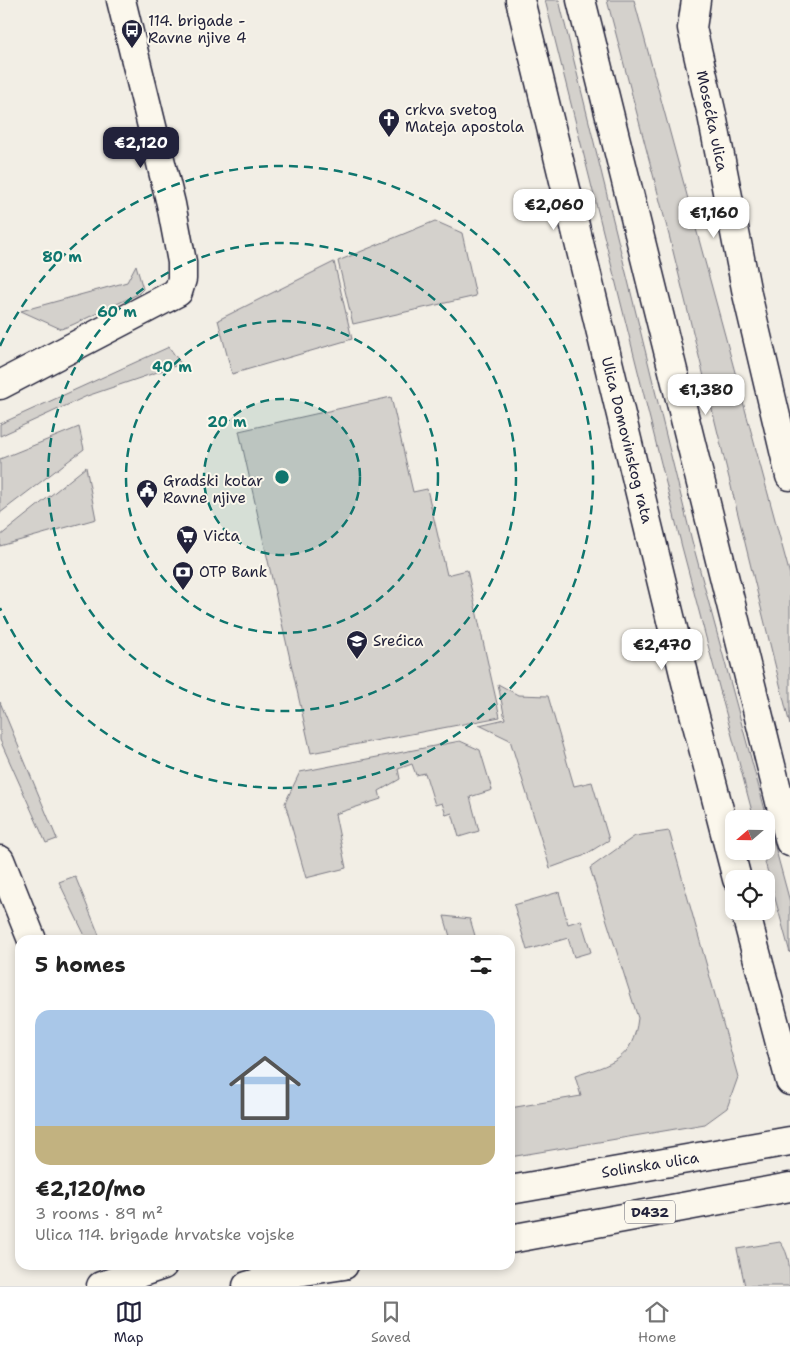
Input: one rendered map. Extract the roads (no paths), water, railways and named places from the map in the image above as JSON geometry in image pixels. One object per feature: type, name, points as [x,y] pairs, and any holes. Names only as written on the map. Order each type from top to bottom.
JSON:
[{"type":"main road","points":[[0,385],[178,292],[182,279],[182,262],[171,204],[121,0]]},
{"type":"main road","name":"Ulica Domovinskog rata","points":[[520,0],[686,682],[735,870]]},
{"type":"main road","points":[[581,0],[790,842]]},
{"type":"main road","name":"Mosećka ulica","points":[[696,0],[692,28],[712,115],[745,284],[790,476]]},
{"type":"main road","points":[[0,860],[30,935]]},
{"type":"main road","points":[[747,920],[790,1081]]},
{"type":"main road","name":"Solinska ulica","points":[[515,1189],[790,1141]]},
{"type":"main road","name":"D432","points":[[515,1238],[790,1187]]},
{"type":"main road","points":[[247,1286],[311,1270]]},
{"type":"main road","points":[[101,1286],[152,1271]]},
{"type":"place","name":"114. brigade - Ravne njive 4","points":[[132,49]]},
{"type":"place","name":"crkva svetog Mateja apostola","points":[[389,138]]},
{"type":"place","name":"Gradski kotar Ravne njive","points":[[147,509]]},
{"type":"place","name":"Victa","points":[[187,555]]},
{"type":"place","name":"OTP Bank","points":[[183,591]]},
{"type":"place","name":"Srećica","points":[[357,660]]}]
